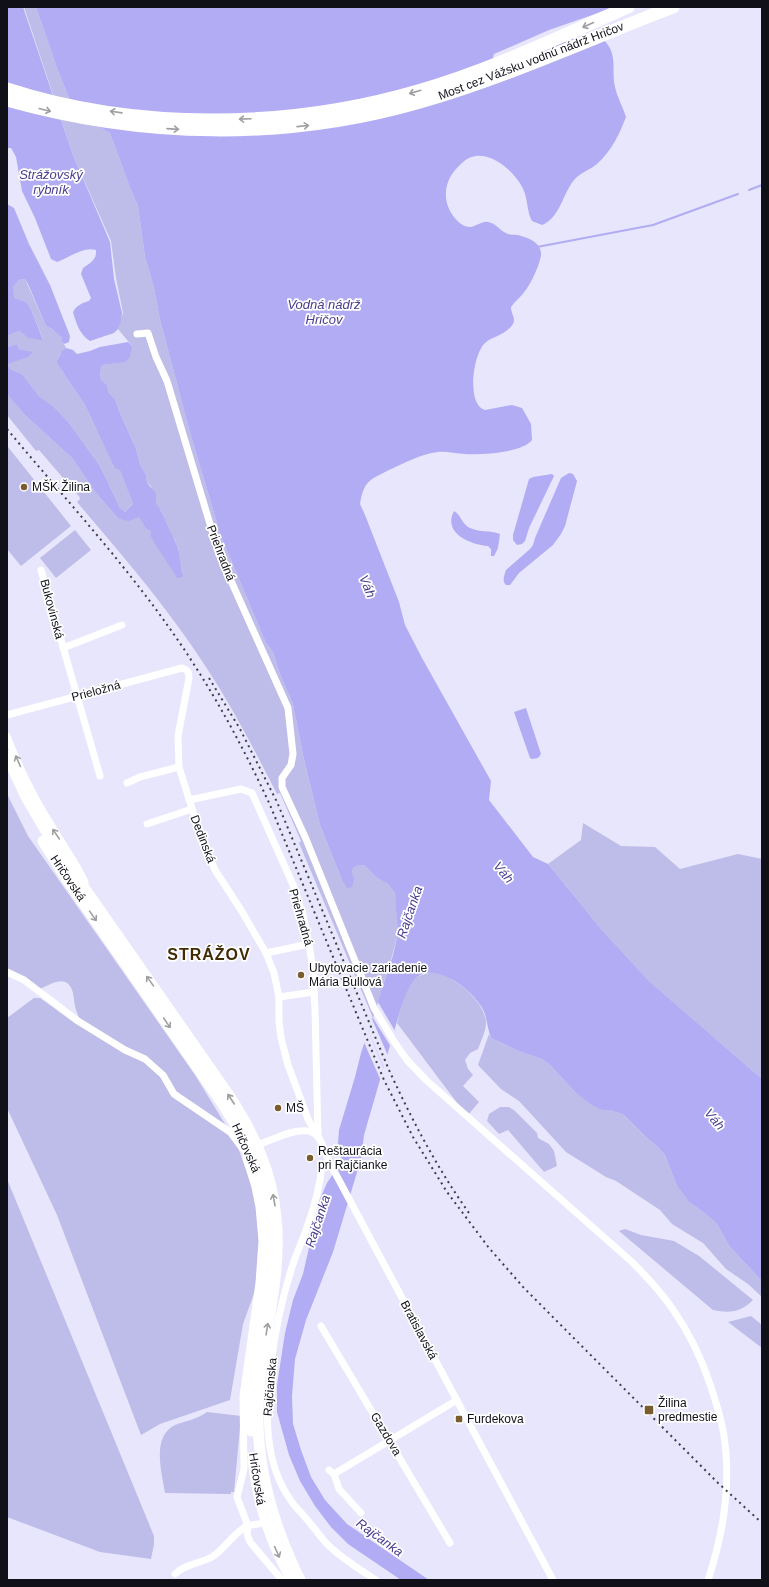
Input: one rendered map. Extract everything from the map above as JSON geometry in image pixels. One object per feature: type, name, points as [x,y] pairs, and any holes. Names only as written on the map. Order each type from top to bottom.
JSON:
[{"type":"highway","name":"Most cez Vážsku vodnú nádrž Hričov","points":[[7,88],[87,108],[167,118],[216,120],[251,119],[312,113],[384,100],[457,79],[520,54],[628,7]]},
{"type":"highway","name":"Most cez Vážsku vodnú nádrž Hričov","points":[[7,100],[85,119],[146,127],[215,131],[252,130],[314,124],[386,111],[454,92],[673,7]]},
{"type":"main road","name":"Hričovská","points":[[7,756],[26,797],[53,844],[230,1097],[258,1145],[272,1190],[277,1230],[277,1262],[260,1378],[258,1410],[259,1439],[270,1521],[300,1580]]},
{"type":"main road","name":"Hričovská","points":[[7,775],[33,824],[66,878],[235,1123],[248,1148],[256,1170],[265,1206],[268,1247],[265,1280],[251,1378],[250,1414],[255,1471],[280,1558],[292,1580]]},
{"type":"street","name":"Priehradná","points":[[137,334],[148,333],[156,358],[167,381],[219,554],[288,708],[293,754],[291,765],[282,780],[282,787],[306,841],[374,1008],[395,1044],[407,1060],[426,1080],[632,1262],[661,1294],[679,1319],[696,1350],[713,1394],[723,1429],[727,1468],[722,1527],[708,1580]]},
{"type":"street","name":"Bukovinská","points":[[41,570],[100,776]]},
{"type":"street","name":"Bukovinská","points":[[63,648],[122,625]]},
{"type":"street","name":"Prieložná","points":[[7,715],[182,668],[186,669]]},
{"type":"street","name":"Dedinská","points":[[186,669],[189,673],[189,678],[179,731],[179,767],[200,834],[215,870],[241,910],[266,953],[274,973],[279,997],[279,1021],[288,1065],[308,1119],[318,1137]]},
{"type":"street","name":"Hričovská","points":[[7,736],[27,782],[52,826],[78,866],[94,901]]},
{"type":"street","points":[[128,783],[140,777],[179,767]]},
{"type":"street","name":"Priehradná","points":[[189,800],[241,790],[248,791],[253,794],[295,893],[303,914],[309,944],[314,992],[318,1137]]},
{"type":"street","points":[[147,824],[192,809]]},
{"type":"street","points":[[266,953],[309,944]]},
{"type":"street","name":"Hričovská","points":[[7,972],[24,980],[78,1020],[124,1050],[145,1059],[163,1074],[174,1094],[230,1132],[235,1137],[243,1151],[255,1187],[261,1216],[262,1241],[259,1283],[243,1396],[244,1469],[237,1497],[248,1526],[247,1534],[250,1542],[282,1580]]},
{"type":"street","points":[[279,997],[314,992]]},
{"type":"street","points":[[258,1145],[299,1131],[309,1131],[318,1137]]},
{"type":"street","name":"Bratislavská","points":[[318,1137],[330,1164],[553,1580]]},
{"type":"street","name":"Rajčianska","points":[[330,1164],[322,1165],[320,1181],[308,1226],[294,1262],[282,1304],[273,1348],[269,1380],[267,1434],[278,1474],[292,1503],[333,1550],[376,1580]]},
{"type":"street","name":"Gazdova","points":[[321,1326],[450,1543]]},
{"type":"street","points":[[361,1513],[339,1489],[332,1472],[389,1441],[457,1400]]},
{"type":"street","points":[[175,1574],[182,1567],[203,1561],[215,1555],[240,1531],[248,1526],[270,1521]]},
{"type":"shaded area","points":[[24,7],[36,7],[69,98],[92,123],[110,133],[138,206],[145,257],[154,288],[160,320],[191,436],[221,536],[265,641],[273,652],[280,674],[293,704],[303,755],[320,825],[342,880],[352,873],[353,868],[358,865],[364,865],[377,878],[388,884],[395,893],[398,933],[373,1018],[299,843],[301,841],[280,793],[277,794],[225,698],[206,667],[176,624],[128,562],[77,502],[80,499],[79,496],[39,450],[36,451],[7,415],[7,393],[25,415],[72,458],[96,493],[117,517],[139,516],[146,529],[151,531],[150,535],[165,556],[176,577],[183,573],[180,567],[179,550],[175,540],[162,512],[156,503],[151,486],[147,483],[146,475],[140,464],[136,449],[115,399],[109,393],[107,385],[101,380],[100,372],[102,365],[116,363],[132,346],[118,329],[123,313],[111,241],[73,155]]},
{"type":"shaded area","points":[[25,279],[46,326],[62,338],[62,342],[66,348],[61,351],[61,354],[56,362],[85,405],[96,428],[120,469],[133,504],[125,512],[120,508],[100,466],[69,423],[54,407],[39,396],[22,374],[10,369],[7,364],[11,362],[20,350],[17,344],[7,347],[7,336],[19,331],[28,338],[43,339],[31,309],[26,302],[13,298],[13,287],[19,280]]},
{"type":"shaded area","name":"MŠK Žilina","points":[[8,447],[71,526],[21,566],[7,549]]},
{"type":"shaded area","points":[[75,530],[91,550],[56,578],[40,558]]},
{"type":"shaded area","points":[[7,794],[28,836],[195,1075],[236,1142],[253,1189],[269,1252],[243,1324],[230,1400],[160,1424],[141,1435],[57,1215],[7,1108],[7,1018],[34,998],[40,998],[76,1024],[80,1024],[73,993],[71,987],[67,983],[64,981],[54,982],[40,989],[7,969]]},
{"type":"shaded area","points":[[583,823],[621,846],[655,847],[680,869],[738,854],[762,859],[762,1079],[649,981],[602,930],[548,864],[581,840]]},
{"type":"shaded area","points":[[429,973],[437,973],[445,976],[469,992],[481,1007],[485,1015],[485,1029],[478,1049],[470,1053],[465,1060],[468,1069],[473,1075],[463,1086],[479,1102],[467,1116],[397,1023],[409,986],[417,977]]},
{"type":"shaded area","points":[[489,1034],[491,1038],[521,1052],[542,1059],[550,1065],[575,1092],[602,1110],[610,1110],[624,1115],[657,1146],[665,1155],[677,1186],[689,1202],[717,1224],[730,1247],[762,1281],[762,1297],[748,1284],[726,1269],[703,1243],[672,1224],[660,1210],[616,1181],[606,1177],[566,1152],[519,1101],[501,1089],[478,1065]]},
{"type":"shaded area","points":[[500,1107],[509,1107],[515,1111],[537,1133],[538,1138],[549,1144],[554,1151],[557,1166],[544,1172],[508,1130],[499,1134],[487,1121],[489,1114]]},
{"type":"shaded area","points":[[7,1179],[154,1536],[151,1559],[100,1552],[7,1517]]},
{"type":"shaded area","points":[[625,1229],[641,1235],[674,1241],[699,1256],[753,1300],[739,1310],[725,1312],[713,1310],[619,1231]]},
{"type":"shaded area","points":[[751,1316],[762,1325],[762,1348],[728,1322]]},
{"type":"shaded area","points":[[207,1412],[241,1416],[234,1492],[231,1492],[231,1494],[165,1493],[160,1456],[160,1446],[163,1438],[175,1425]]},
{"type":"water","name":"Strážovský rybník","points":[[7,7],[23,7],[73,155],[110,242],[114,279],[122,313],[121,321],[118,329],[114,333],[90,341],[81,332],[73,312],[78,306],[89,301],[91,298],[81,274],[83,268],[94,259],[96,250],[91,249],[81,251],[57,262],[51,259],[35,218],[22,191],[16,157],[11,148],[7,148]]},
{"type":"water","name":"Vodná nádrž Hričov","points":[[36,7],[615,7],[549,30],[494,54],[493,57],[495,60],[524,64],[541,52],[560,43],[591,37],[602,38],[611,50],[613,56],[615,87],[626,117],[611,148],[597,164],[574,180],[553,217],[542,225],[532,221],[524,191],[520,183],[506,168],[489,157],[470,157],[462,163],[452,174],[448,182],[446,192],[450,212],[457,221],[462,224],[471,227],[488,222],[508,234],[519,235],[532,240],[540,248],[541,255],[535,274],[530,284],[511,307],[514,320],[513,324],[507,331],[485,343],[477,357],[473,379],[475,399],[479,406],[485,410],[512,405],[522,408],[531,424],[532,440],[519,448],[500,452],[462,454],[441,452],[431,453],[419,457],[389,470],[368,482],[363,490],[360,504],[399,602],[405,625],[491,781],[489,800],[533,857],[548,864],[602,930],[649,981],[762,1079],[762,1281],[730,1247],[717,1224],[689,1202],[677,1186],[665,1155],[624,1115],[610,1110],[602,1110],[592,1105],[575,1092],[550,1065],[542,1059],[521,1052],[491,1038],[485,1014],[481,1006],[466,989],[456,982],[446,976],[436,973],[426,973],[417,977],[410,986],[402,1004],[364,1135],[361,1159],[333,1252],[306,1320],[295,1359],[292,1396],[293,1424],[301,1450],[311,1477],[325,1500],[347,1524],[429,1580],[401,1580],[348,1544],[331,1527],[315,1506],[300,1481],[289,1455],[277,1412],[277,1385],[285,1333],[293,1300],[303,1274],[320,1199],[327,1183],[340,1164],[341,1157],[338,1144],[339,1130],[361,1053],[393,955],[398,933],[395,893],[388,884],[377,878],[364,865],[358,865],[353,868],[352,873],[354,879],[352,887],[347,888],[342,880],[320,825],[303,755],[293,704],[280,674],[273,652],[265,641],[221,536],[191,436],[160,320],[154,288],[145,257],[138,206],[110,133],[92,123],[69,98]]},
{"type":"water","name":"Strážovský rybník","points":[[7,204],[14,208],[29,244],[50,285],[70,336],[69,342],[64,344],[62,342],[62,338],[46,326],[25,279],[19,280],[13,287],[14,298],[26,302],[31,309],[43,340],[28,338],[19,331],[7,336]]},
{"type":"water","points":[[128,342],[132,346],[130,357],[125,362],[102,365],[100,372],[101,380],[107,385],[109,393],[115,399],[136,449],[140,464],[146,475],[147,483],[156,493],[156,503],[178,548],[183,574],[182,577],[176,577],[150,535],[151,531],[146,529],[139,517],[129,521],[117,517],[96,493],[72,458],[25,415],[8,395],[7,365],[10,369],[22,374],[39,396],[54,407],[69,423],[100,466],[120,508],[125,512],[133,504],[120,470],[115,468],[85,405],[56,362],[61,354],[61,351],[66,348],[73,350],[77,354],[100,347]]},
{"type":"water","points":[[17,344],[20,350],[33,352],[28,357],[7,364],[7,347]]},
{"type":"water","points":[[569,473],[573,474],[577,481],[565,526],[561,534],[553,545],[519,573],[510,585],[506,585],[504,576],[506,570],[533,545],[561,478]]},
{"type":"water","points":[[552,474],[554,476],[529,528],[525,541],[522,544],[517,545],[513,540],[513,535],[529,479]]},
{"type":"water","points":[[454,511],[468,527],[472,529],[500,534],[498,548],[494,556],[491,556],[491,549],[488,546],[467,540],[455,531],[452,526],[451,519]]},
{"type":"water","points":[[526,708],[541,754],[538,758],[530,758],[514,712]]},
{"type":"pier","points":[[378,1002],[395,1031],[391,1047],[373,1018]]},
{"type":"pier","points":[[372,1019],[389,1058],[385,1070],[367,1028],[370,1020]]},
{"type":"pier","points":[[368,1030],[385,1071],[382,1081],[363,1040]]},
{"type":"waterway","points":[[749,190],[762,185]]},
{"type":"waterway","points":[[537,247],[653,225],[738,194]]},
{"type":"railway","points":[[7,429],[130,575],[183,647],[223,713],[270,805],[384,1080],[413,1137],[447,1192],[489,1248],[524,1288],[717,1482],[762,1523]]},
{"type":"railway","points":[[209,678],[240,729],[277,802],[398,1089],[436,1161],[469,1213]]},
{"type":"place","name":"MŠK Žilina","points":[[24,487]]},
{"type":"place","name":"Ubytovacie zariadenie Mária Bullová","points":[[301,975]]},
{"type":"place","name":"MŠ","points":[[278,1108]]},
{"type":"place","name":"Reštaurácia pri Rajčianke","points":[[310,1158]]},
{"type":"place","name":"Žilina predmestie","points":[[649,1410]]},
{"type":"place","name":"Furdekova","points":[[459,1419]]},
{"type":"district","name":"STRÁŽOV","points":[[209,954]]},
{"type":"water label","name":"Váh","points":[[368,586]]},
{"type":"water label","name":"Váh","points":[[504,872]]},
{"type":"water label","name":"Rajčanka","points":[[409,912]]},
{"type":"water label","name":"Váh","points":[[715,1119]]},
{"type":"water label","name":"Rajčanka","points":[[317,1221]]},
{"type":"water label","name":"Rajčanka","points":[[380,1537]]}]
